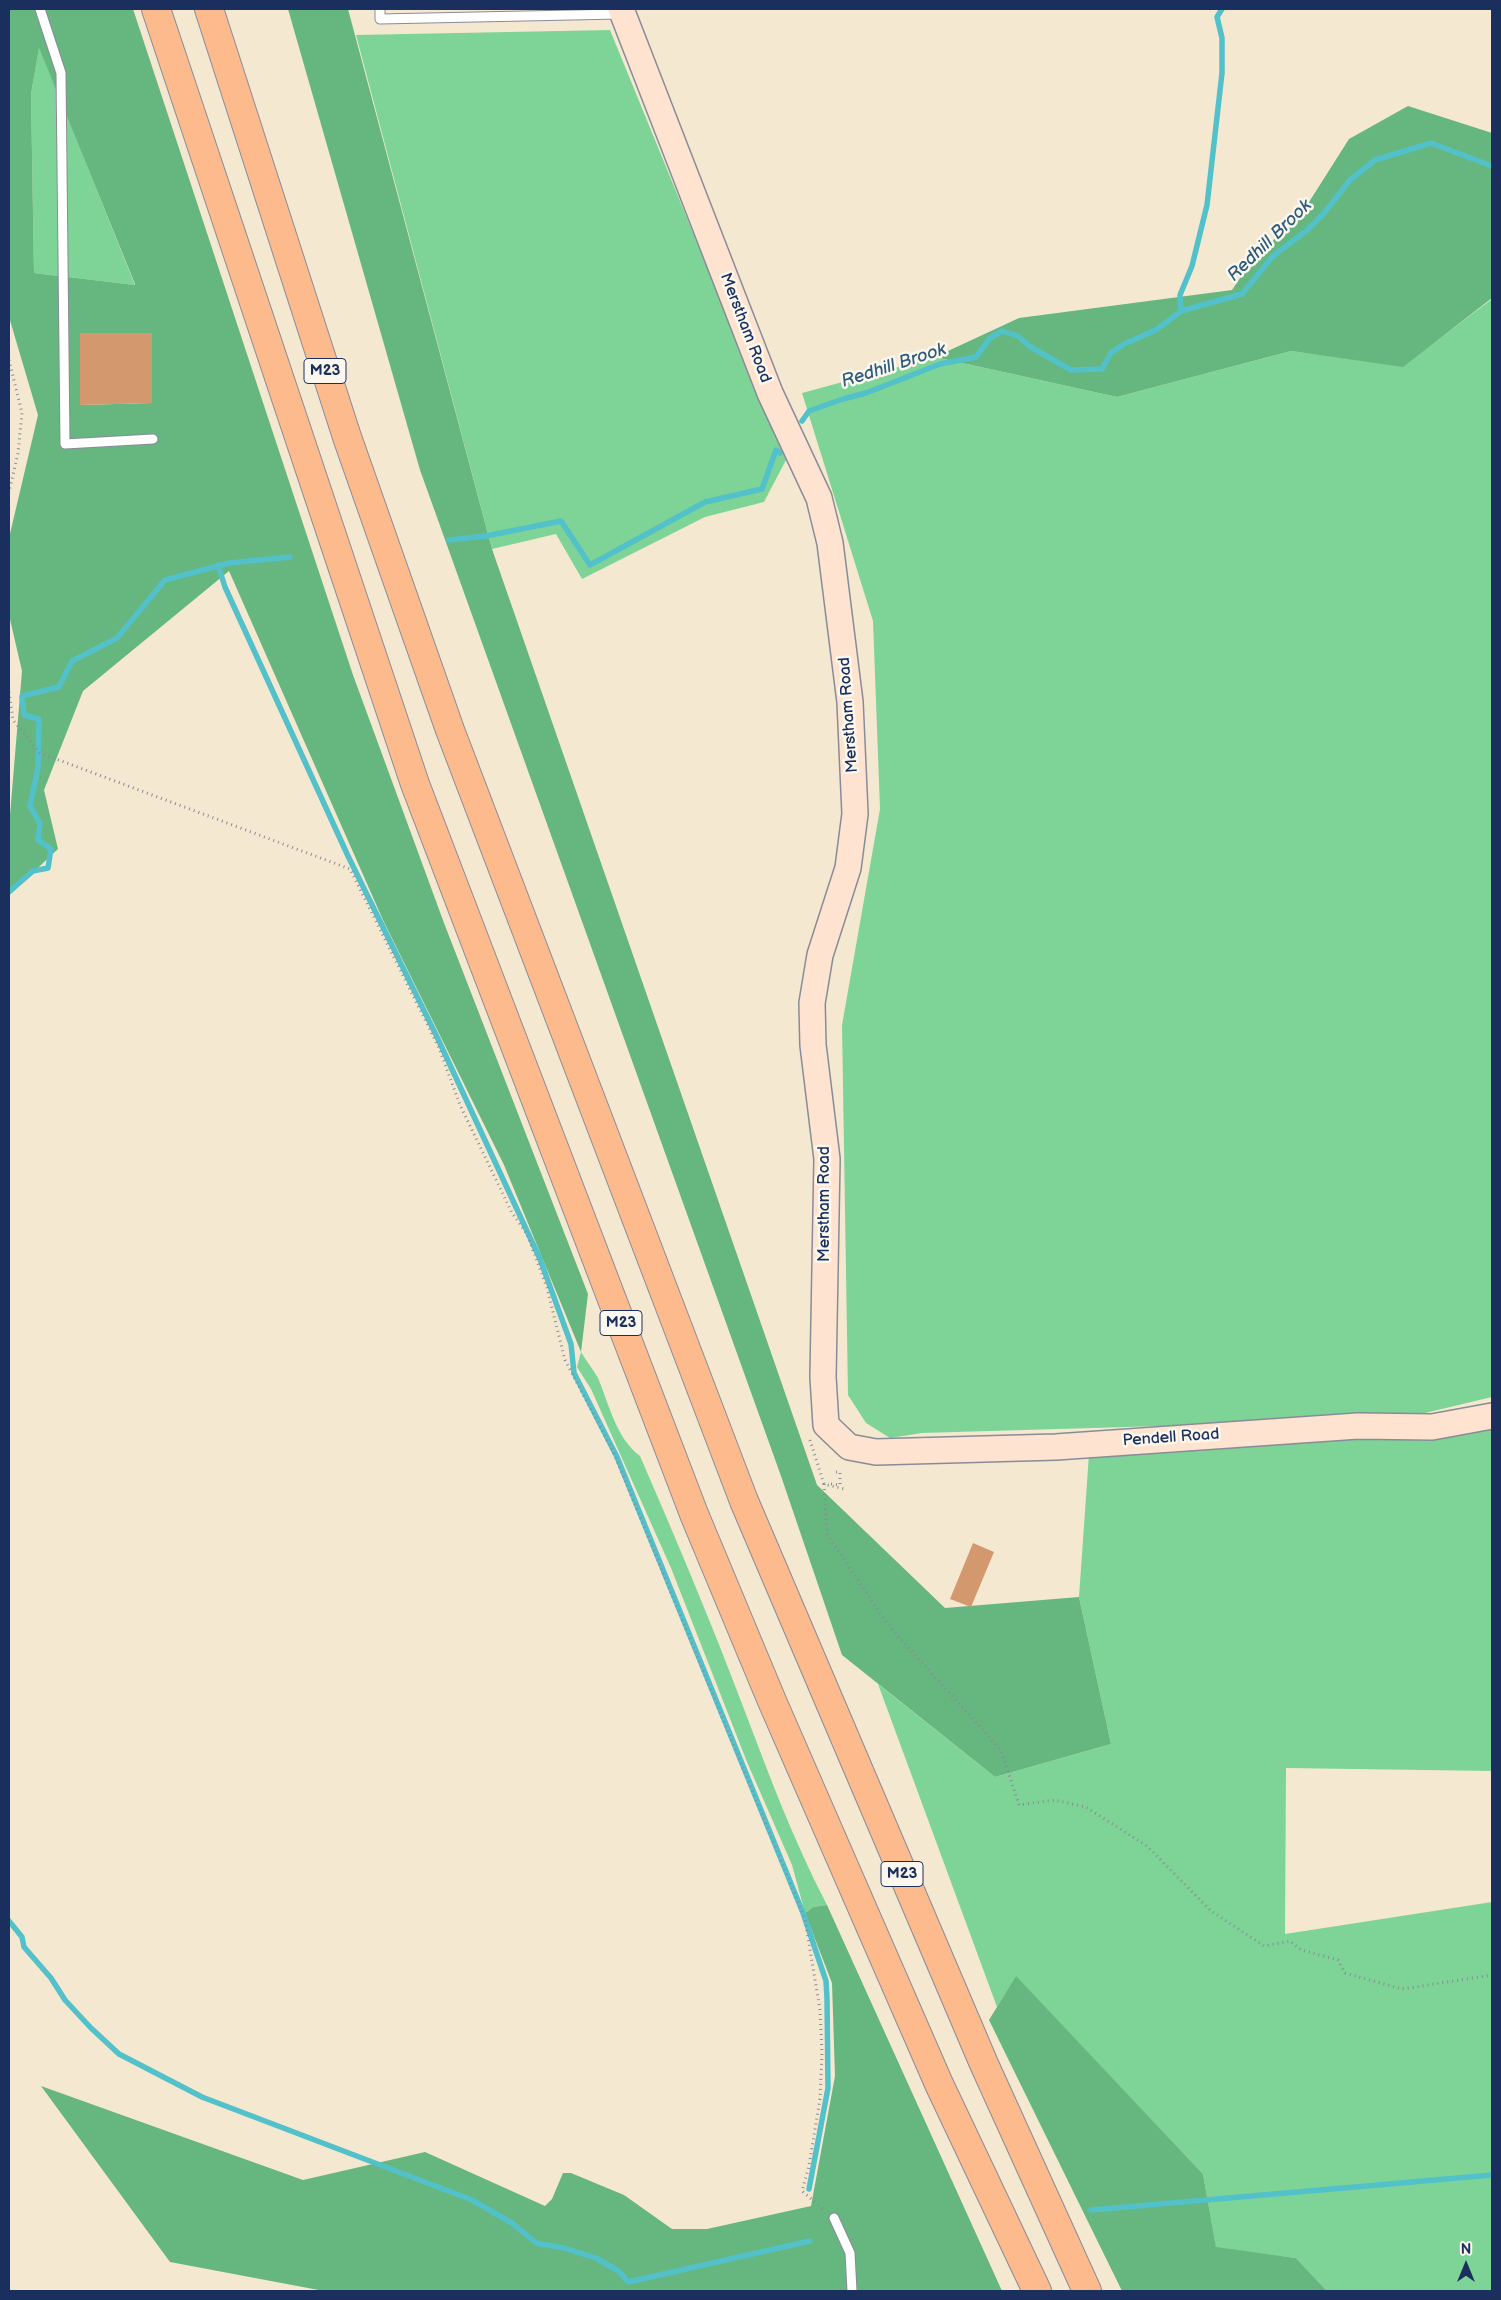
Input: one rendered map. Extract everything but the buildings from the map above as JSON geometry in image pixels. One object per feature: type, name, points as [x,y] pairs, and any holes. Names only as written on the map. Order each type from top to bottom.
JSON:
[{"type":"highway","name":"M23","points":[[156,9],[415,784],[687,1495],[776,1710],[939,2084],[1037,2291]]},
{"type":"highway","name":"M23","points":[[209,9],[347,437],[450,730],[744,1501],[980,2055],[1087,2291]]},
{"type":"street","name":"Merstham Road","points":[[622,11],[770,393],[819,498],[830,543],[850,702],[855,814],[848,868],[820,956],[812,1004],[813,1045],[827,1159],[823,1377],[826,1425],[849,1447]]},
{"type":"street","name":"Pendell Road","points":[[849,1447],[876,1452],[1056,1447],[1358,1426],[1432,1427],[1492,1416]]},
{"type":"lane","points":[[40,9],[61,73],[64,444],[153,439]]},
{"type":"lane","points":[[380,9],[380,20],[494,13],[622,11]]},
{"type":"lane","points":[[834,2218],[850,2254],[852,2291]]},
{"type":"path","points":[[9,360],[22,413],[18,453],[9,492]]},
{"type":"path","points":[[9,692],[14,720],[40,753],[350,869],[439,1048],[460,1105],[512,1213],[527,1234],[547,1288],[565,1360],[613,1451],[804,1919],[820,2010],[822,2053],[820,2099],[809,2166],[802,2191],[834,2218]]},
{"type":"path","points":[[807,1431],[825,1484],[827,1534],[888,1625],[1000,1750],[1019,1805],[1054,1800],[1086,1807],[1147,1846],[1211,1911],[1264,1946],[1290,1941],[1301,1950],[1338,1960],[1345,1974],[1402,1989],[1492,1975]]},
{"type":"path","points":[[825,1484],[840,1485],[840,1472],[835,1472]]},
{"type":"path","points":[[825,1484],[844,1489]]},
{"type":"green space","points":[[9,9],[133,9],[353,675],[444,923],[588,1294],[581,1352],[504,1165],[383,920],[229,571],[83,691],[44,790],[58,849],[9,895],[9,827],[22,671],[9,615],[9,538],[38,415],[9,317]],"holes":[[[39,48],[135,284],[135,285],[34,273],[31,94]],[[80,334],[152,334],[152,403],[80,405]]]},
{"type":"green space","points":[[288,9],[348,9],[492,549],[817,1485],[945,1608],[1079,1597],[1111,1744],[995,1777],[842,1655],[781,1476],[420,470]]},
{"type":"green space","points":[[610,30],[786,460],[764,502],[705,517],[582,579],[556,534],[492,549],[356,35]]},
{"type":"green space","points":[[39,47],[135,285],[34,273],[31,94]]},
{"type":"green space","points":[[1408,106],[1492,133],[1492,298],[1403,367],[1291,351],[1117,397],[935,357],[1019,318],[1232,290],[1256,254],[1297,221],[1349,139]]},
{"type":"green space","points":[[1492,299],[1492,1397],[1400,1419],[922,1433],[890,1438],[866,1423],[848,1395],[842,1025],[880,809],[873,621],[802,393],[935,357],[1117,397],[1291,351],[1403,366]]},
{"type":"green space","points":[[581,1352],[598,1378],[619,1430],[632,1449],[640,1456],[707,1613],[783,1808],[827,1905],[813,1907],[805,1913],[792,1865],[747,1762],[671,1568],[591,1389],[577,1367]]},
{"type":"green space","points":[[1492,1423],[1492,1771],[1286,1768],[1285,1934],[1492,1902],[1492,2291],[1327,2291],[1296,2258],[1216,2248],[1203,2174],[1016,1977],[997,2007],[878,1684],[995,1777],[1111,1744],[1079,1597],[1089,1454]]},
{"type":"green space","points":[[827,1905],[1002,2291],[324,2291],[170,2262],[41,2086],[303,2180],[425,2152],[545,2206],[552,2199],[563,2173],[571,2173],[624,2195],[672,2229],[707,2229],[811,2206],[835,2076],[832,1983],[805,1913],[813,1907]]},
{"type":"green space","points":[[1016,1976],[1203,2174],[1216,2247],[1296,2258],[1327,2291],[1122,2291],[989,2020]]},
{"type":"waterway","points":[[1181,311],[1180,295],[1192,266],[1207,205],[1222,73],[1222,38],[1217,17],[1222,9]]},
{"type":"waterway","name":"Redhill Brook","points":[[802,421],[809,411],[866,393],[940,364],[976,357],[990,338],[1002,331],[1018,336],[1029,346],[1071,370],[1102,369],[1111,353],[1124,344],[1156,330],[1181,311],[1242,294],[1273,256],[1306,231],[1325,212],[1350,180],[1375,160],[1431,143],[1492,166]]},
{"type":"waterway","name":"Redhill Brook","points":[[449,540],[486,536],[561,521],[590,565],[705,502],[762,489],[776,450],[780,453]]},
{"type":"waterway","name":"Redhill Brook","points":[[9,892],[33,871],[48,868],[51,849],[38,840],[40,824],[30,806],[38,768],[39,719],[24,715],[22,696],[59,687],[72,661],[117,638],[165,580],[229,563],[290,557]]},
{"type":"waterway","points":[[218,565],[225,587],[348,856],[438,1039],[540,1259],[571,1344],[574,1373],[617,1457],[803,1913],[826,1981],[827,1998],[828,2088],[809,2189]]},
{"type":"waterway","points":[[9,1921],[22,1937],[24,1947],[51,1978],[65,2000],[119,2054],[202,2097],[472,2200],[512,2223],[536,2243],[564,2248],[596,2258],[620,2272],[628,2282],[810,2241]]},
{"type":"waterway","points":[[1091,2210],[1492,2175]]}]
